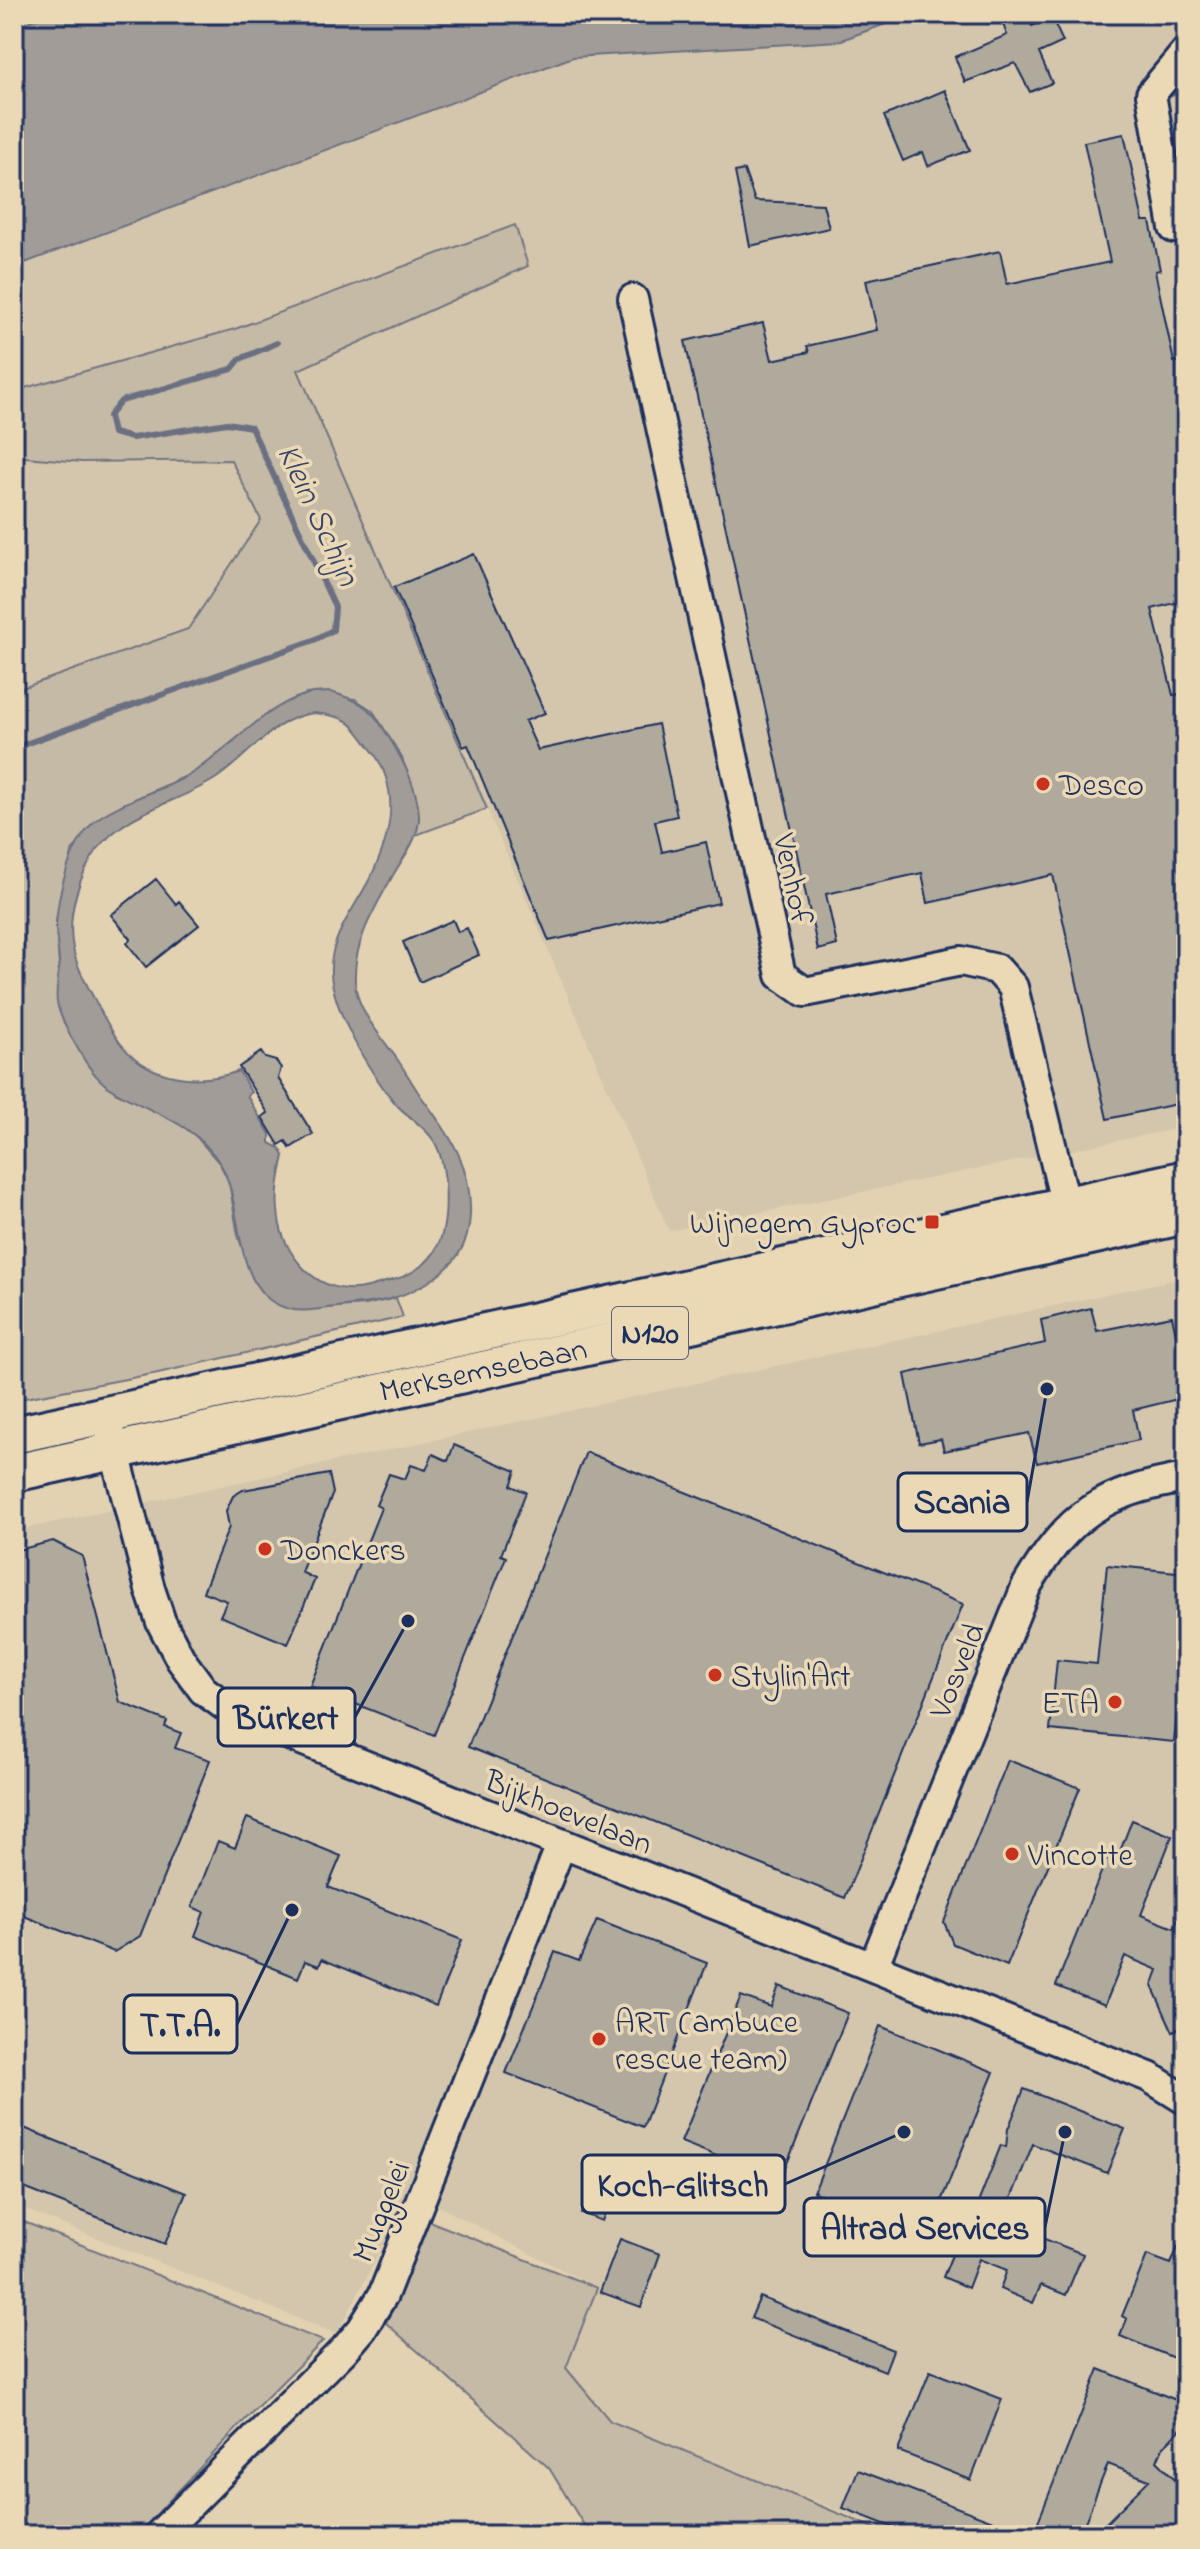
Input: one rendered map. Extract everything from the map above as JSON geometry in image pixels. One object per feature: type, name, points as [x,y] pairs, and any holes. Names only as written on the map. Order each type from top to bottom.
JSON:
[{"type":"main road","name":"Merksemsebaan","points":[[14,1473],[1070,1222],[1186,1179]]},
{"type":"main road","name":"Merksemsebaan","points":[[14,1435],[1070,1222],[1186,1215]]},
{"type":"street","points":[[1174,228],[1151,94],[1186,52]]},
{"type":"street","name":"Venhof","points":[[633,299],[781,975],[805,992],[961,961],[997,969],[1013,987],[1070,1222]]},
{"type":"street","name":"Bijkhoevelaan","points":[[106,1415],[161,1622],[181,1660],[203,1690],[236,1714],[1149,2077],[1186,2100]]},
{"type":"street","name":"Vosveld","points":[[873,1967],[1026,1587],[1048,1551],[1083,1515],[1109,1498],[1143,1485],[1186,1478]]},
{"type":"street","name":"Muggelei","points":[[159,2535],[344,2350],[362,2329],[383,2295],[561,1845]]},
{"type":"shaded area","points":[[48,14],[913,14],[839,41],[573,57],[14,267],[14,27]]},
{"type":"shaded area","points":[[913,14],[1186,14],[1186,1127],[669,1231],[298,370],[528,266],[235,329],[14,391],[14,267],[573,57],[839,41]]},
{"type":"shaded area","points":[[515,225],[528,266],[298,370],[487,809],[416,835],[419,819],[417,801],[402,758],[373,711],[355,699],[306,694],[270,712],[193,773],[121,805],[73,849],[56,921],[57,978],[115,1092],[189,1128],[220,1164],[229,1182],[238,1236],[254,1280],[285,1307],[297,1310],[365,1305],[396,1298],[403,1317],[158,1373],[14,1400],[14,691],[188,629],[261,520],[231,460],[82,462],[14,456],[14,391],[235,329]]},
{"type":"shaded area","points":[[14,456],[82,462],[231,460],[261,520],[188,629],[14,691]]},
{"type":"shaded area","points":[[330,692],[361,704],[374,716],[402,760],[416,797],[419,816],[416,833],[361,940],[355,967],[356,991],[369,1021],[456,1148],[467,1178],[470,1215],[467,1237],[458,1255],[445,1270],[427,1283],[383,1301],[294,1310],[273,1302],[259,1289],[249,1270],[229,1183],[211,1151],[188,1130],[111,1089],[86,1062],[66,1027],[57,1002],[59,965],[56,925],[68,866],[81,838],[100,817],[188,776],[250,727],[291,700],[308,694]],"holes":[[[314,713],[348,722],[371,749],[388,784],[390,802],[390,820],[380,856],[333,951],[331,974],[334,990],[346,1024],[375,1076],[395,1103],[434,1141],[442,1164],[446,1194],[441,1236],[429,1259],[403,1277],[352,1289],[320,1281],[290,1251],[280,1224],[278,1203],[284,1156],[280,1148],[270,1143],[270,1134],[247,1096],[251,1092],[239,1071],[211,1078],[182,1078],[154,1070],[130,1054],[120,1043],[85,982],[75,958],[71,930],[73,906],[80,882],[97,850],[122,826],[215,779],[286,722]]]},
{"type":"shaded area","points":[[1186,1277],[1186,2535],[900,2535],[610,2421],[566,2368],[597,2288],[411,2192],[337,2334],[14,2205],[14,1531]]},
{"type":"shaded area","points":[[14,2218],[323,2341],[137,2535],[14,2535]]},
{"type":"shaded area","points":[[429,2221],[597,2288],[566,2368],[610,2421],[892,2535],[590,2535],[549,2468],[386,2323]]},
{"type":"building","points":[[1013,14],[1028,14],[1032,26],[1052,18],[1063,42],[1039,53],[1052,83],[1030,92],[1015,63],[965,82],[955,57],[1007,35],[1001,19]]},
{"type":"building","points":[[945,90],[970,150],[928,166],[923,152],[903,161],[884,116]]},
{"type":"building","points":[[1124,134],[1143,221],[1150,221],[1160,270],[1155,271],[1174,362],[1186,360],[1186,600],[1152,609],[1173,695],[1186,693],[1186,1102],[1107,1119],[1053,875],[928,903],[922,873],[826,894],[837,945],[818,950],[685,341],[763,323],[772,360],[809,352],[807,346],[877,330],[866,280],[1000,251],[1007,284],[1110,262],[1084,142]]},
{"type":"building","points":[[744,170],[755,201],[823,204],[829,228],[750,246],[735,172]]},
{"type":"building","points":[[474,554],[545,713],[525,721],[538,750],[658,724],[677,816],[655,821],[662,852],[706,842],[719,903],[549,941],[468,745],[463,747],[394,587]]},
{"type":"building","points":[[156,879],[176,904],[179,901],[199,925],[146,967],[127,943],[131,939],[111,915]]},
{"type":"building","points":[[453,920],[458,932],[467,928],[479,955],[420,982],[403,942]]},
{"type":"building","points":[[261,1052],[281,1068],[278,1078],[313,1134],[290,1148],[286,1141],[279,1145],[262,1117],[268,1113],[239,1067]]},
{"type":"building","points":[[1091,1308],[1097,1331],[1172,1316],[1186,1380],[1186,1397],[1133,1410],[1139,1440],[1037,1463],[1029,1433],[944,1451],[941,1439],[919,1443],[905,1374],[1045,1343],[1041,1320]]},
{"type":"building","points":[[454,1445],[516,1471],[511,1486],[526,1492],[501,1555],[506,1557],[434,1735],[310,1686],[381,1508],[376,1505],[389,1474],[405,1479],[411,1465],[426,1470],[433,1454],[448,1461]]},
{"type":"building","name":"Stylin'Art","points":[[586,1452],[963,1604],[845,1898],[468,1747]]},
{"type":"building","name":"Donckers","points":[[329,1474],[333,1493],[301,1572],[315,1579],[288,1644],[220,1616],[227,1601],[203,1592],[229,1527],[226,1511],[233,1496],[243,1490]]},
{"type":"building","points":[[53,1541],[82,1556],[120,1702],[167,1721],[165,1727],[181,1733],[175,1748],[210,1760],[140,1936],[114,1952],[14,1912],[14,1551]]},
{"type":"building","points":[[1107,1565],[1186,1573],[1174,1742],[1050,1730],[1057,1660],[1097,1664]]},
{"type":"building","name":"Vincotte","points":[[1008,1760],[1080,1788],[1007,1966],[953,1944],[944,1922]]},
{"type":"building","points":[[247,1818],[341,1856],[328,1887],[462,1940],[436,2006],[322,1959],[319,1966],[305,1961],[298,1978],[195,1936],[204,1912],[192,1907],[218,1841],[235,1848]]},
{"type":"building","points":[[1132,1820],[1172,1836],[1141,1915],[1174,1928],[1186,1901],[1186,2025],[1173,2032],[1152,1986],[1158,1970],[1125,1956],[1105,2005],[1056,1986],[1108,1855],[1117,1859]]},
{"type":"building","name":"ART (ambuce rescue team)","points":[[597,1920],[707,1963],[643,2127],[506,2073],[555,1952],[579,1961]]},
{"type":"building","points":[[779,1986],[848,2013],[780,2181],[681,2142],[741,1996],[771,2007]]},
{"type":"building","points":[[880,2026],[994,2072],[926,2238],[897,2227],[891,2239],[838,2217],[843,2204],[814,2192]]},
{"type":"building","points":[[1024,2089],[1125,2129],[1107,2173],[1033,2144],[1006,2211],[1028,2221],[1024,2231],[1083,2254],[1066,2295],[1041,2285],[1033,2303],[1000,2289],[1007,2270],[979,2259],[968,2288],[943,2277],[954,2250],[959,2251],[1001,2145],[1006,2147],[1008,2129]]},
{"type":"building","points":[[14,2124],[186,2193],[165,2244],[14,2184]]},
{"type":"building","points":[[597,2174],[617,2182],[602,2221],[581,2213]]},
{"type":"building","points":[[1186,2228],[1186,2363],[1120,2336],[1127,2319],[1122,2316],[1147,2255],[1171,2264]]},
{"type":"building","points":[[620,2239],[660,2254],[641,2307],[600,2292]]},
{"type":"building","points":[[760,2297],[893,2350],[885,2371],[751,2318]]},
{"type":"building","points":[[1099,2369],[1186,2404],[1186,2424],[1163,2447],[1157,2461],[1186,2490],[1186,2522],[1173,2535],[1094,2535],[1149,2480],[1108,2464],[1080,2535],[1055,2535],[1036,2527]]},
{"type":"building","points":[[930,2371],[1002,2399],[971,2480],[898,2451]]},
{"type":"building","points":[[858,2470],[993,2521],[987,2535],[912,2535],[843,2508]]},
{"type":"waterway","name":"Klein Schijn","points":[[1163,97],[1186,89]]},
{"type":"waterway","name":"Klein Schijn","points":[[14,748],[314,640],[333,630],[335,607],[251,427],[227,423],[132,438],[113,433],[109,416],[121,401],[232,369],[240,359],[277,343]]},
{"type":"place","name":"Desco","points":[[1043,784]]},
{"type":"place","name":"Wijnegem Gyproc","points":[[932,1222]]},
{"type":"place","name":"Scania","points":[[1047,1389]]},
{"type":"place","name":"Donckers","points":[[265,1549]]},
{"type":"place","name":"Bürkert","points":[[408,1621]]},
{"type":"place","name":"Stylin'Art","points":[[715,1675]]},
{"type":"place","name":"ETA","points":[[1115,1702]]},
{"type":"place","name":"Vincotte","points":[[1012,1854]]},
{"type":"place","name":"T.T.A.","points":[[292,1910]]},
{"type":"place","name":"ART (ambuce rescue team)","points":[[599,2039]]},
{"type":"place","name":"Koch-Glitsch","points":[[904,2132]]},
{"type":"place","name":"Altrad Services","points":[[1065,2132]]}]
